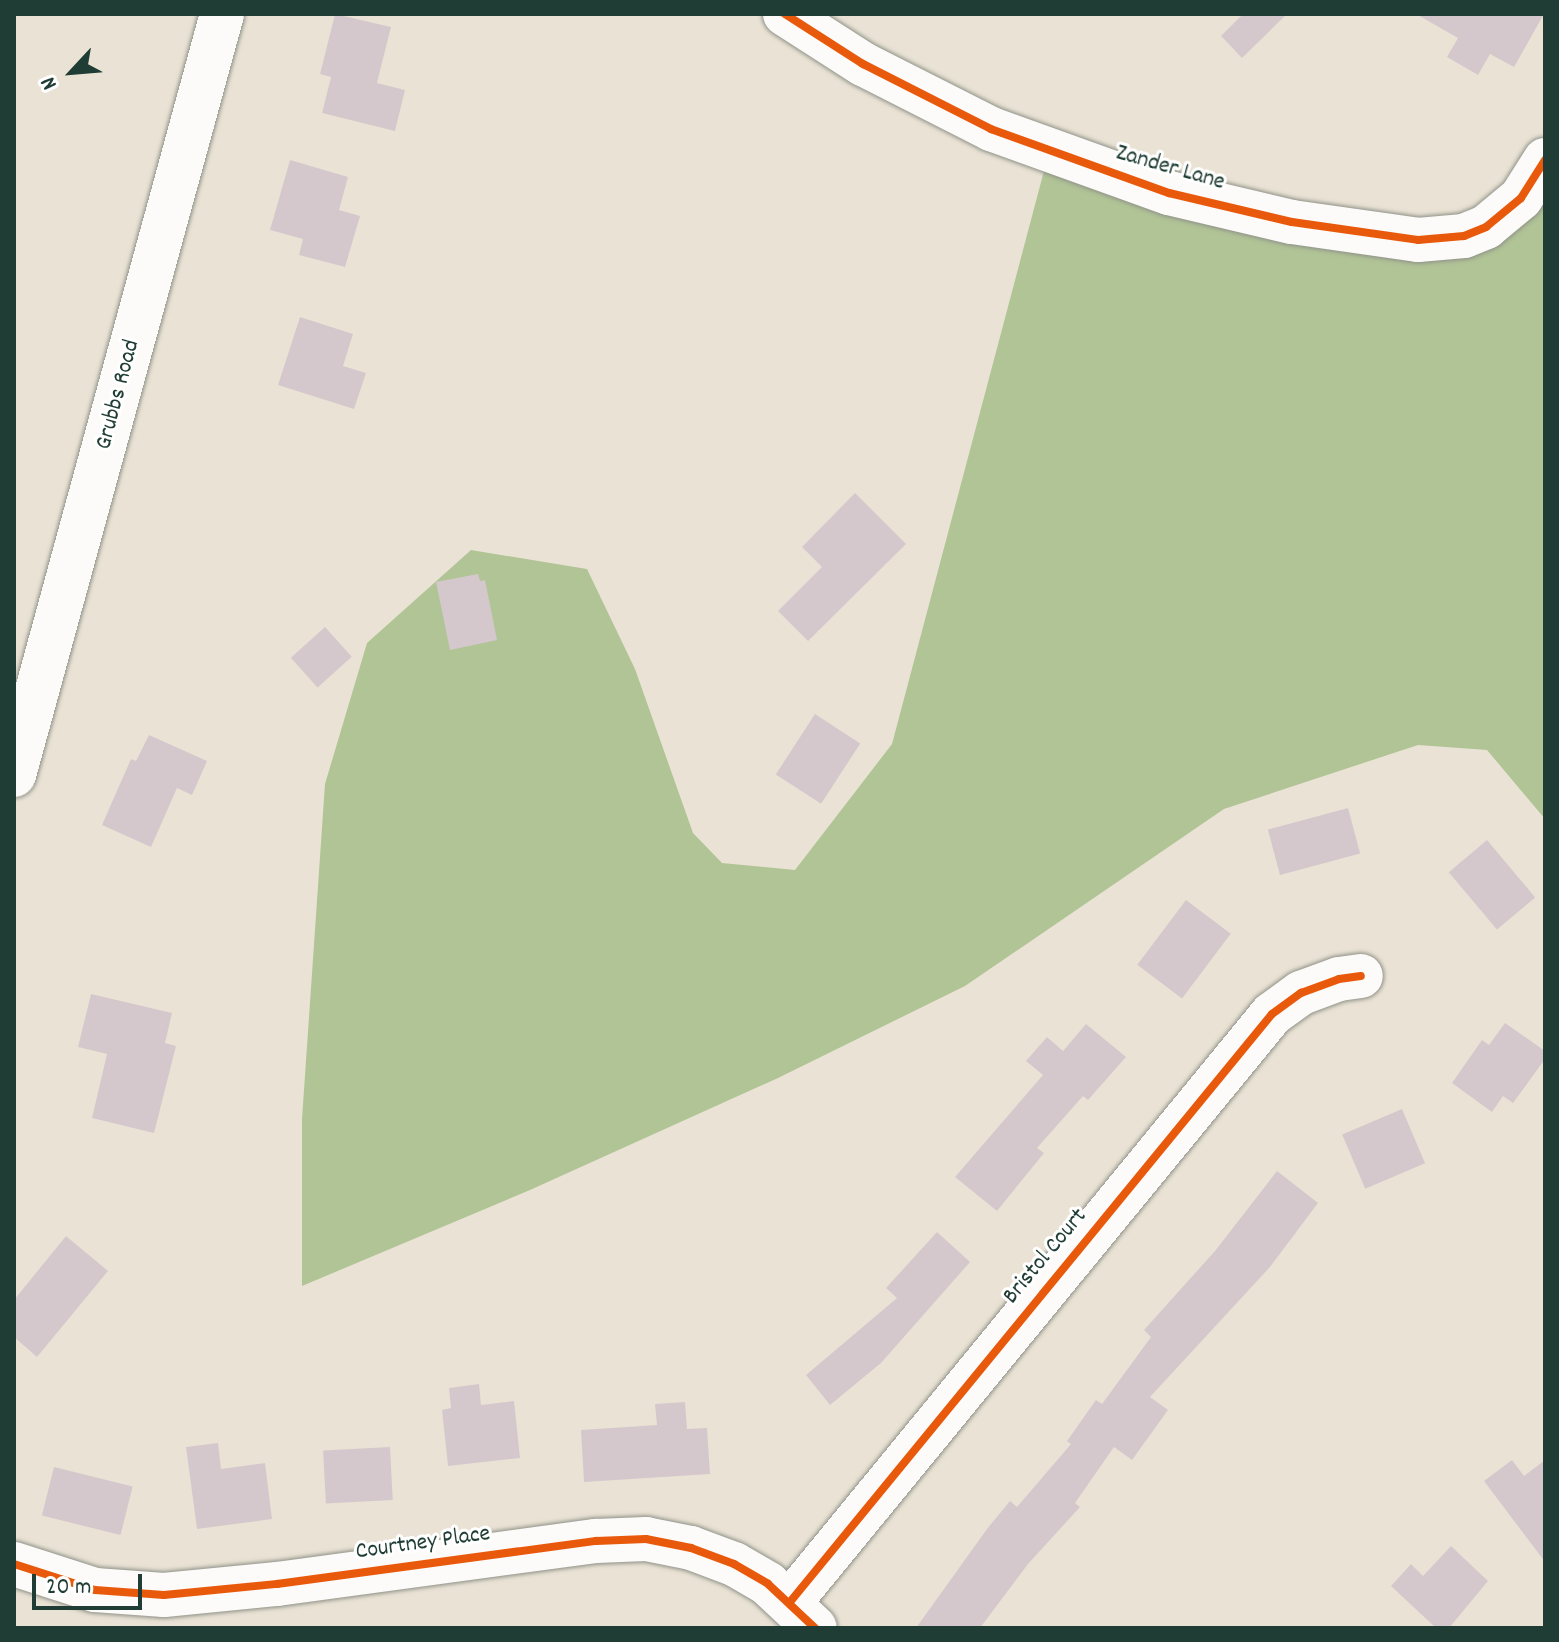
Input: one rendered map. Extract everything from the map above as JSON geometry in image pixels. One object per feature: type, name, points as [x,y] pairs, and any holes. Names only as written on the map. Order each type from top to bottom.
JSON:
[{"type":"street","name":"Grubbs Road","points":[[14,775],[222,14]]},
{"type":"street","name":"Zander Lane","points":[[785,14],[863,64],[991,129],[1169,193],[1292,222],[1418,240],[1464,236],[1486,227],[1521,198],[1545,160]]},
{"type":"street","name":"Bristol Court","points":[[802,1615],[828,1551],[1272,1014],[1309,989],[1361,976]]},
{"type":"street","name":"Courtney Place","points":[[14,1564],[95,1590],[164,1595],[277,1584],[596,1541],[646,1539],[714,1555],[754,1575],[802,1615]]},
{"type":"green space","points":[[1049,152],[1438,241],[1545,160],[1545,819],[1487,750],[1418,745],[1224,809],[965,986],[778,1078],[530,1190],[302,1286],[302,1119],[325,784],[367,643],[471,550],[587,569],[635,669],[693,833],[722,863],[795,870],[892,744]]},
{"type":"building","points":[[335,14],[391,27],[377,83],[405,90],[395,131],[322,113],[331,77],[320,74]]},
{"type":"building","points":[[1243,14],[1287,14],[1242,58],[1221,36]]},
{"type":"building","points":[[1416,14],[1544,14],[1514,67],[1490,54],[1478,75],[1447,57],[1458,38]]},
{"type":"building","points":[[290,160],[348,177],[339,210],[360,216],[345,267],[299,255],[303,239],[270,230]]},
{"type":"building","points":[[300,317],[353,334],[343,366],[366,373],[354,409],[278,385]]},
{"type":"building","points":[[855,493],[906,544],[808,641],[778,611],[822,567],[802,547]]},
{"type":"building","points":[[478,574],[480,581],[485,580],[497,640],[450,650],[436,582]]},
{"type":"building","points":[[325,627],[352,657],[318,688],[291,658]]},
{"type":"building","points":[[815,714],[860,743],[821,804],[776,774]]},
{"type":"building","points":[[149,735],[207,761],[192,795],[177,788],[151,847],[102,825],[131,759],[136,761]]},
{"type":"building","points":[[1348,808],[1360,853],[1280,875],[1268,829]]},
{"type":"building","points":[[1487,840],[1535,897],[1497,930],[1449,872]]},
{"type":"building","points":[[1186,900],[1231,934],[1182,998],[1137,965]]},
{"type":"building","points":[[91,994],[172,1013],[165,1043],[176,1046],[154,1133],[92,1118],[107,1054],[78,1047]]},
{"type":"building","points":[[1505,1023],[1545,1051],[1545,1059],[1513,1103],[1503,1096],[1492,1112],[1452,1083],[1482,1040],[1489,1045]]},
{"type":"building","points":[[1086,1024],[1126,1057],[1088,1100],[1083,1096],[1037,1148],[1044,1153],[997,1211],[955,1177],[1043,1075],[1026,1061],[1047,1037],[1063,1051]]},
{"type":"building","points":[[1402,1109],[1425,1163],[1365,1189],[1342,1134]]},
{"type":"building","points":[[1277,1171],[1318,1203],[1270,1267],[1150,1397],[1168,1410],[1132,1460],[1114,1447],[1075,1503],[1080,1507],[1028,1564],[980,1628],[916,1628],[1010,1501],[1017,1507],[1071,1444],[1067,1441],[1096,1400],[1102,1404],[1151,1337],[1144,1330],[1215,1251]]},
{"type":"building","points":[[937,1232],[970,1262],[881,1363],[830,1405],[806,1375],[897,1298],[886,1288]]},
{"type":"building","points":[[66,1236],[108,1271],[37,1357],[14,1337],[14,1300]]},
{"type":"building","points":[[479,1384],[481,1405],[514,1401],[520,1458],[448,1466],[442,1410],[451,1408],[449,1388]]},
{"type":"building","points":[[685,1402],[687,1429],[707,1428],[710,1474],[584,1482],[581,1430],[657,1425],[655,1404]]},
{"type":"building","points":[[218,1443],[221,1469],[265,1463],[272,1519],[197,1529],[186,1447]]},
{"type":"building","points":[[390,1447],[393,1500],[326,1503],[323,1451]]},
{"type":"building","points":[[1512,1460],[1524,1476],[1545,1460],[1545,1562],[1484,1481]]},
{"type":"building","points":[[54,1467],[133,1487],[120,1535],[42,1516]]},
{"type":"building","points":[[1451,1546],[1488,1581],[1449,1628],[1436,1628],[1391,1586],[1411,1564],[1423,1576]]},
{"type":"cycle path","points":[[785,14],[863,64],[991,129],[1169,193],[1292,222],[1418,240],[1464,236],[1486,227],[1521,198],[1545,160]]},
{"type":"cycle path","points":[[790,1602],[1272,1014],[1301,993],[1339,979],[1361,976]]},
{"type":"cycle path","points":[[14,1564],[95,1590],[164,1595],[277,1584],[596,1541],[646,1539],[691,1548],[734,1564],[768,1584],[815,1628]]}]
